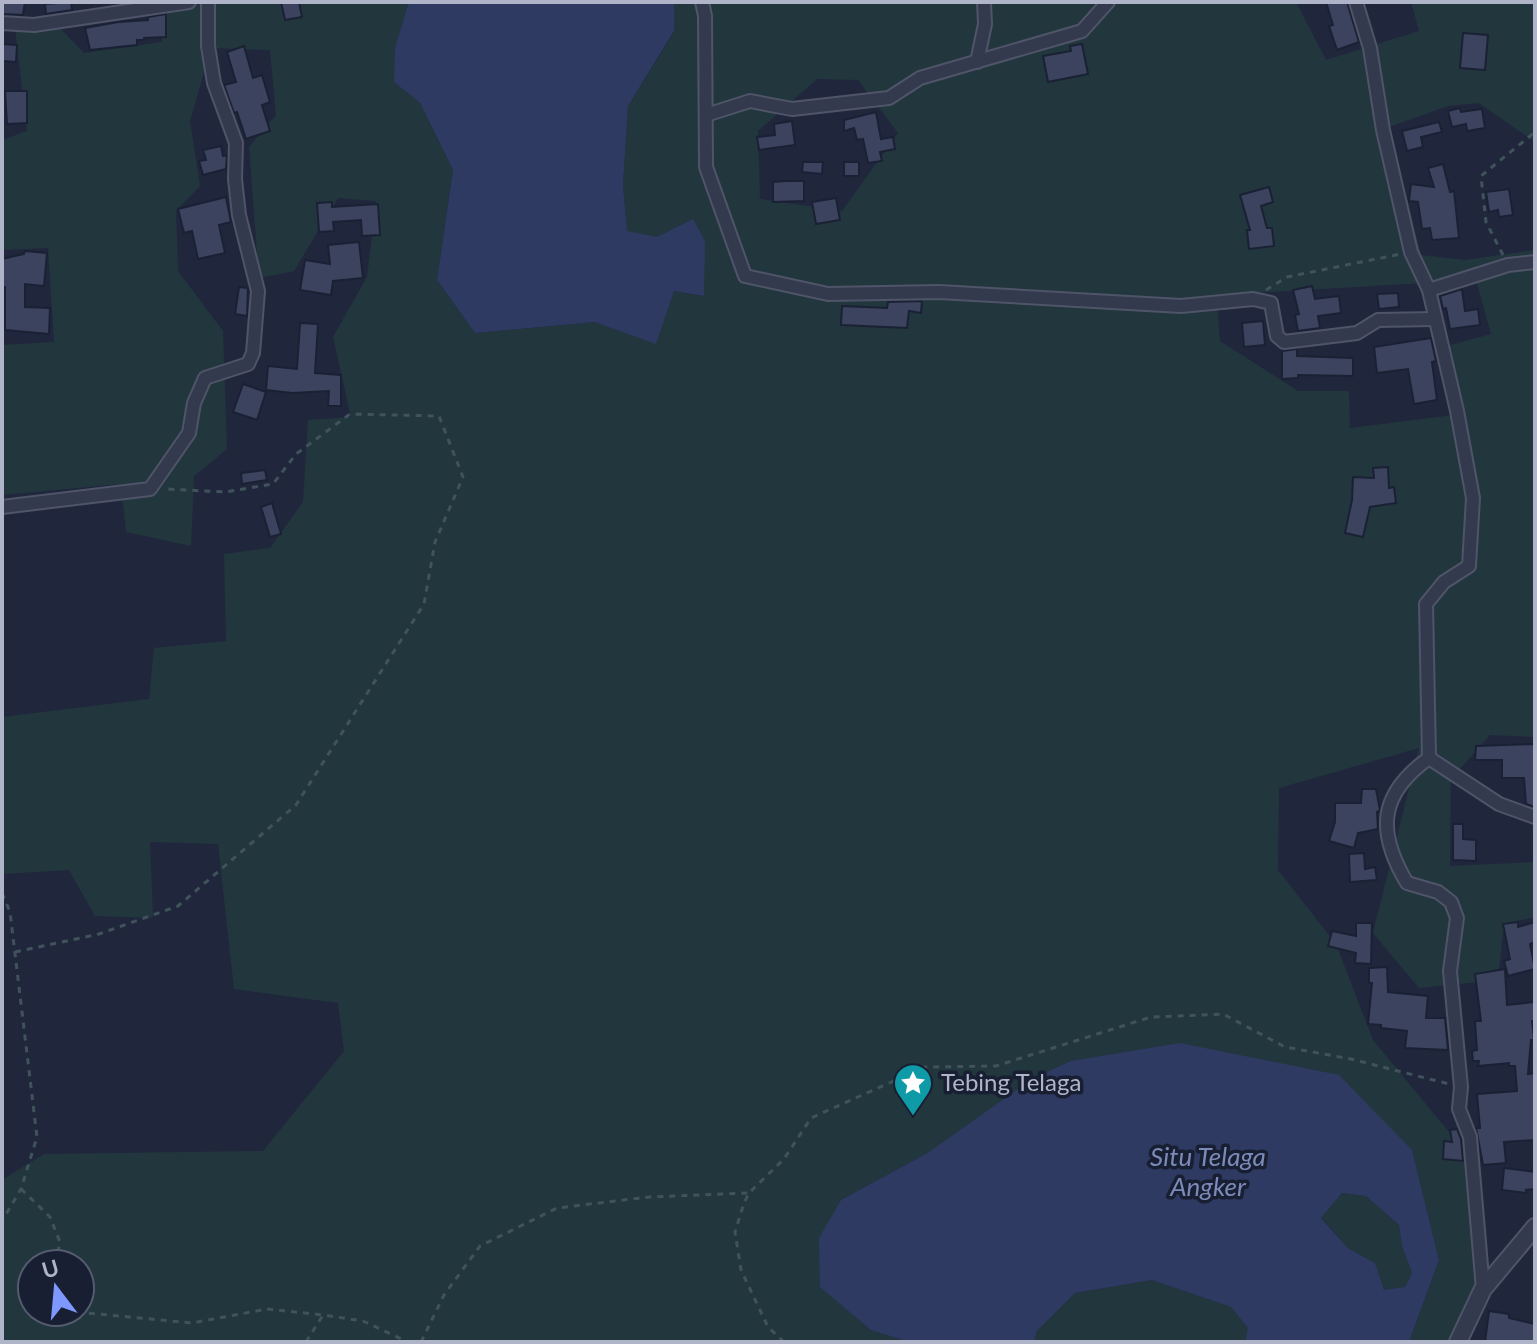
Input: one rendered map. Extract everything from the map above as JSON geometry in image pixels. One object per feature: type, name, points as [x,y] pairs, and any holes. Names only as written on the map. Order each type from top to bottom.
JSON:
[{"type":"street","points":[[2,23],[34,25],[189,2]]},
{"type":"street","points":[[2,507],[150,489],[189,433],[194,403],[205,378],[248,364],[253,353],[258,291],[239,215],[235,179],[236,143],[214,83],[208,46],[208,2]]},
{"type":"street","points":[[702,2],[705,16],[706,167],[745,276],[828,294],[939,292],[1181,306],[1253,299],[1271,303],[1277,336],[1284,342],[1357,333],[1378,320],[1434,319]]},
{"type":"street","points":[[977,62],[985,24],[984,2]]},
{"type":"street","points":[[706,115],[750,101],[792,109],[889,98],[920,78],[1082,31],[1108,2]]},
{"type":"street","points":[[1356,2],[1370,48],[1383,130],[1411,252],[1429,290],[1473,498],[1469,566],[1444,582],[1426,604],[1429,758]]},
{"type":"street","points":[[1429,290],[1508,265],[1535,262]]},
{"type":"street","points":[[1429,758],[1499,804],[1535,817]]},
{"type":"street","points":[[1429,758],[1412,770],[1393,793],[1386,824],[1392,858],[1407,883],[1438,892],[1451,902],[1457,918],[1450,971],[1461,1087],[1459,1109],[1470,1137],[1483,1289]]},
{"type":"street","points":[[1458,1342],[1483,1289],[1535,1227]]},
{"type":"path","points":[[1508,265],[1486,222],[1481,176],[1535,132]]},
{"type":"path","points":[[1253,299],[1287,277],[1411,252]]},
{"type":"path","points":[[15,952],[99,934],[178,906],[296,805],[424,604],[435,542],[463,477],[439,416],[350,414],[296,454],[273,484],[225,492],[150,489]]},
{"type":"path","points":[[2,893],[10,912],[37,1137],[21,1189],[2,1221]]},
{"type":"path","points":[[784,1342],[768,1327],[741,1270],[736,1249],[735,1232],[749,1193],[784,1159],[811,1118],[925,1067],[996,1066],[1151,1017],[1223,1014],[1285,1047],[1351,1059],[1461,1087]]},
{"type":"path","points":[[21,1189],[50,1217],[60,1242],[59,1248]]},
{"type":"path","points":[[421,1342],[444,1295],[480,1246],[557,1208],[649,1197],[749,1193]]},
{"type":"path","points":[[96,1314],[192,1323],[267,1309],[363,1321],[408,1342]]},
{"type":"path","points":[[306,1342],[323,1315]]},
{"type":"shaded area","points":[[163,2],[409,2],[394,82],[420,103],[453,170],[437,280],[475,333],[596,322],[655,343],[674,291],[703,296],[657,237],[627,232],[623,185],[628,106],[674,32],[674,2],[1296,2],[1326,60],[1419,31],[1411,2],[1535,2],[1535,142],[1479,103],[1448,106],[1389,127],[1421,255],[1465,260],[1535,250],[1535,737],[1490,735],[1451,779],[1450,866],[1535,862],[1535,917],[1504,924],[1498,980],[1419,988],[1373,933],[1419,748],[1279,788],[1278,870],[1336,944],[1373,1040],[1463,1149],[1479,1288],[1456,1342],[1409,1342],[1439,1260],[1412,1150],[929,1152],[841,1200],[871,1330],[909,1342],[2,1342],[2,1180],[44,1154],[263,1151],[344,1051],[338,1003],[234,989],[218,844],[150,842],[153,918],[95,916],[69,870],[2,874],[2,717],[149,699],[154,648],[226,641],[224,554],[270,548],[303,502],[308,420],[351,417],[333,337],[367,277],[376,201],[338,198],[294,271],[259,278],[249,147],[276,115],[270,50],[211,48],[190,121],[200,186],[176,211],[178,271],[223,331],[227,449],[194,476],[191,546],[126,532],[121,484],[2,495],[2,345],[54,342],[48,248],[2,250],[2,140],[27,131],[15,28],[60,28],[84,53],[162,42]],"holes":[[[817,79],[858,80],[898,133],[842,211],[760,199],[758,131]],[[1476,280],[1491,334],[1447,346],[1454,415],[1350,428],[1349,391],[1298,391],[1220,341],[1216,295]]]},
{"type":"shaded area","points":[[1342,1193],[1366,1196],[1399,1225],[1402,1246],[1412,1273],[1405,1287],[1384,1291],[1375,1263],[1348,1248],[1321,1217]]},
{"type":"shaded area","points":[[1152,1280],[1231,1307],[1249,1328],[1245,1342],[1035,1342],[1036,1332],[1075,1293]]},
{"type":"water","points":[[409,2],[674,2],[674,31],[628,106],[623,185],[627,231],[657,237],[693,219],[705,241],[704,296],[674,291],[656,344],[595,322],[475,333],[437,280],[453,170],[420,103],[394,82],[395,48]]},
{"type":"water","name":"Situ Telaga Angker","points":[[1180,1043],[1339,1075],[1412,1150],[1439,1260],[1409,1342],[1245,1342],[1248,1328],[1231,1307],[1152,1280],[1075,1293],[1036,1332],[1035,1342],[909,1342],[871,1330],[820,1287],[819,1238],[841,1200],[929,1152],[1032,1079],[1071,1061]],"holes":[[[1342,1193],[1366,1196],[1399,1225],[1402,1246],[1412,1273],[1405,1287],[1384,1290],[1375,1263],[1348,1248],[1321,1218]]]},
{"type":"building","points":[[2,2],[25,2],[23,15],[2,14]]},
{"type":"building","points":[[71,2],[72,10],[46,14],[45,4]]},
{"type":"building","points":[[281,2],[299,2],[302,17],[285,20]]},
{"type":"building","points":[[1326,2],[1347,2],[1359,42],[1337,50],[1329,26],[1333,25]]},
{"type":"building","points":[[166,14],[166,37],[144,38],[137,40],[137,45],[90,50],[85,28],[148,20],[148,17]]},
{"type":"building","points":[[1463,33],[1488,35],[1485,70],[1460,68]]},
{"type":"building","points":[[2,44],[17,45],[16,62],[2,61]]},
{"type":"building","points":[[1082,44],[1088,74],[1048,82],[1043,56],[1071,51],[1070,46]]},
{"type":"building","points":[[244,46],[253,78],[262,75],[270,102],[262,105],[270,131],[246,139],[224,85],[236,82],[227,52]]},
{"type":"building","points":[[5,91],[27,91],[27,123],[7,124]]},
{"type":"building","points":[[1460,108],[1461,112],[1482,109],[1485,128],[1467,131],[1466,124],[1452,127],[1448,111]]},
{"type":"building","points":[[876,112],[881,139],[893,137],[895,149],[880,152],[882,161],[868,163],[863,139],[857,140],[854,128],[844,131],[844,120]]},
{"type":"building","points":[[792,121],[795,145],[759,150],[757,137],[775,135],[774,124]]},
{"type":"building","points":[[1439,122],[1442,132],[1421,137],[1423,147],[1407,151],[1402,131]]},
{"type":"building","points":[[221,146],[223,156],[227,155],[226,169],[203,175],[199,161],[206,160],[203,150]]},
{"type":"building","points":[[803,162],[823,162],[822,174],[802,172]]},
{"type":"building","points":[[844,162],[859,162],[859,176],[844,176]]},
{"type":"building","points":[[1443,164],[1450,192],[1454,191],[1459,238],[1432,240],[1430,228],[1422,229],[1418,202],[1409,201],[1411,184],[1434,187],[1428,168]]},
{"type":"building","points":[[804,181],[804,201],[773,202],[773,182]]},
{"type":"building","points":[[1269,187],[1273,202],[1261,206],[1267,228],[1272,228],[1274,246],[1249,249],[1247,230],[1250,230],[1240,195]]},
{"type":"building","points":[[1509,189],[1513,215],[1499,217],[1498,210],[1489,212],[1486,192]]},
{"type":"building","points":[[226,197],[231,222],[219,225],[225,253],[198,259],[192,231],[184,233],[178,209]]},
{"type":"building","points":[[836,198],[840,220],[816,224],[812,202]]},
{"type":"building","points":[[332,202],[332,207],[378,204],[380,235],[362,236],[361,220],[333,222],[334,231],[319,232],[317,203]]},
{"type":"building","points":[[359,242],[363,278],[333,281],[331,295],[300,290],[305,260],[330,264],[328,245]]},
{"type":"building","points":[[25,251],[47,253],[44,286],[25,284],[25,307],[50,308],[49,334],[5,330],[2,259],[24,254]]},
{"type":"building","points":[[1312,286],[1315,299],[1339,296],[1341,313],[1318,316],[1320,328],[1298,331],[1295,315],[1299,314],[1293,290]]},
{"type":"building","points":[[239,287],[248,288],[247,316],[235,314]]},
{"type":"building","points":[[1462,289],[1465,311],[1478,309],[1480,325],[1450,329],[1440,296]]},
{"type":"building","points":[[1398,293],[1399,307],[1379,309],[1377,294]]},
{"type":"building","points":[[922,301],[921,313],[909,311],[907,328],[841,325],[842,306],[887,308],[888,302]]},
{"type":"building","points":[[1263,321],[1265,345],[1244,347],[1242,323]]},
{"type":"building","points":[[300,323],[318,324],[315,373],[341,375],[341,406],[328,406],[329,391],[292,393],[266,390],[268,366],[297,369]]},
{"type":"building","points":[[1431,338],[1436,361],[1432,362],[1437,400],[1414,404],[1408,369],[1377,373],[1374,347]]},
{"type":"building","points":[[1297,349],[1297,356],[1353,358],[1353,376],[1298,375],[1298,378],[1282,379],[1282,351]]},
{"type":"building","points":[[243,384],[266,392],[257,420],[233,412]]},
{"type":"building","points":[[1388,467],[1389,488],[1394,487],[1396,503],[1370,507],[1363,537],[1345,533],[1353,477],[1374,478],[1373,468]]},
{"type":"building","points":[[265,470],[267,480],[242,484],[241,473]]},
{"type":"building","points":[[272,503],[281,534],[270,537],[261,507]]},
{"type":"building","points":[[1535,744],[1535,807],[1526,804],[1524,778],[1502,778],[1502,760],[1475,760],[1476,746]]},
{"type":"building","points":[[1362,789],[1376,789],[1380,810],[1377,812],[1378,829],[1358,833],[1354,848],[1329,841],[1335,822],[1335,803],[1361,803]]},
{"type":"building","points":[[1453,824],[1463,824],[1463,839],[1476,840],[1476,861],[1453,860]]},
{"type":"building","points":[[1364,853],[1365,869],[1375,867],[1377,880],[1350,882],[1349,854]]},
{"type":"building","points":[[1518,922],[1518,927],[1535,922],[1535,942],[1530,944],[1535,969],[1508,976],[1504,961],[1510,959],[1503,924]]},
{"type":"building","points":[[1356,923],[1372,923],[1371,964],[1355,963],[1356,953],[1328,946],[1332,931],[1356,936]]},
{"type":"building","points":[[1387,967],[1388,992],[1428,996],[1426,1018],[1445,1018],[1448,1050],[1405,1048],[1407,1031],[1368,1024],[1372,983],[1369,983],[1369,968]]},
{"type":"building","points":[[1505,969],[1507,1005],[1534,1002],[1534,1040],[1531,1040],[1528,1074],[1535,1073],[1535,1140],[1504,1142],[1506,1163],[1483,1165],[1476,1128],[1480,1128],[1477,1094],[1517,1091],[1515,1066],[1509,1066],[1509,1063],[1478,1066],[1479,1061],[1473,1061],[1472,1051],[1477,1050],[1475,1021],[1481,1021],[1475,974]]},
{"type":"building","points":[[1457,1129],[1463,1161],[1443,1159],[1444,1141],[1452,1142],[1450,1130]]},
{"type":"building","points":[[1504,1168],[1535,1172],[1535,1189],[1526,1190],[1526,1193],[1502,1190]]},
{"type":"building","points":[[1489,1311],[1509,1314],[1509,1318],[1535,1324],[1535,1342],[1485,1342]]},
{"type":"place","name":"Tebing Telaga","points":[[913,1117]]}]
